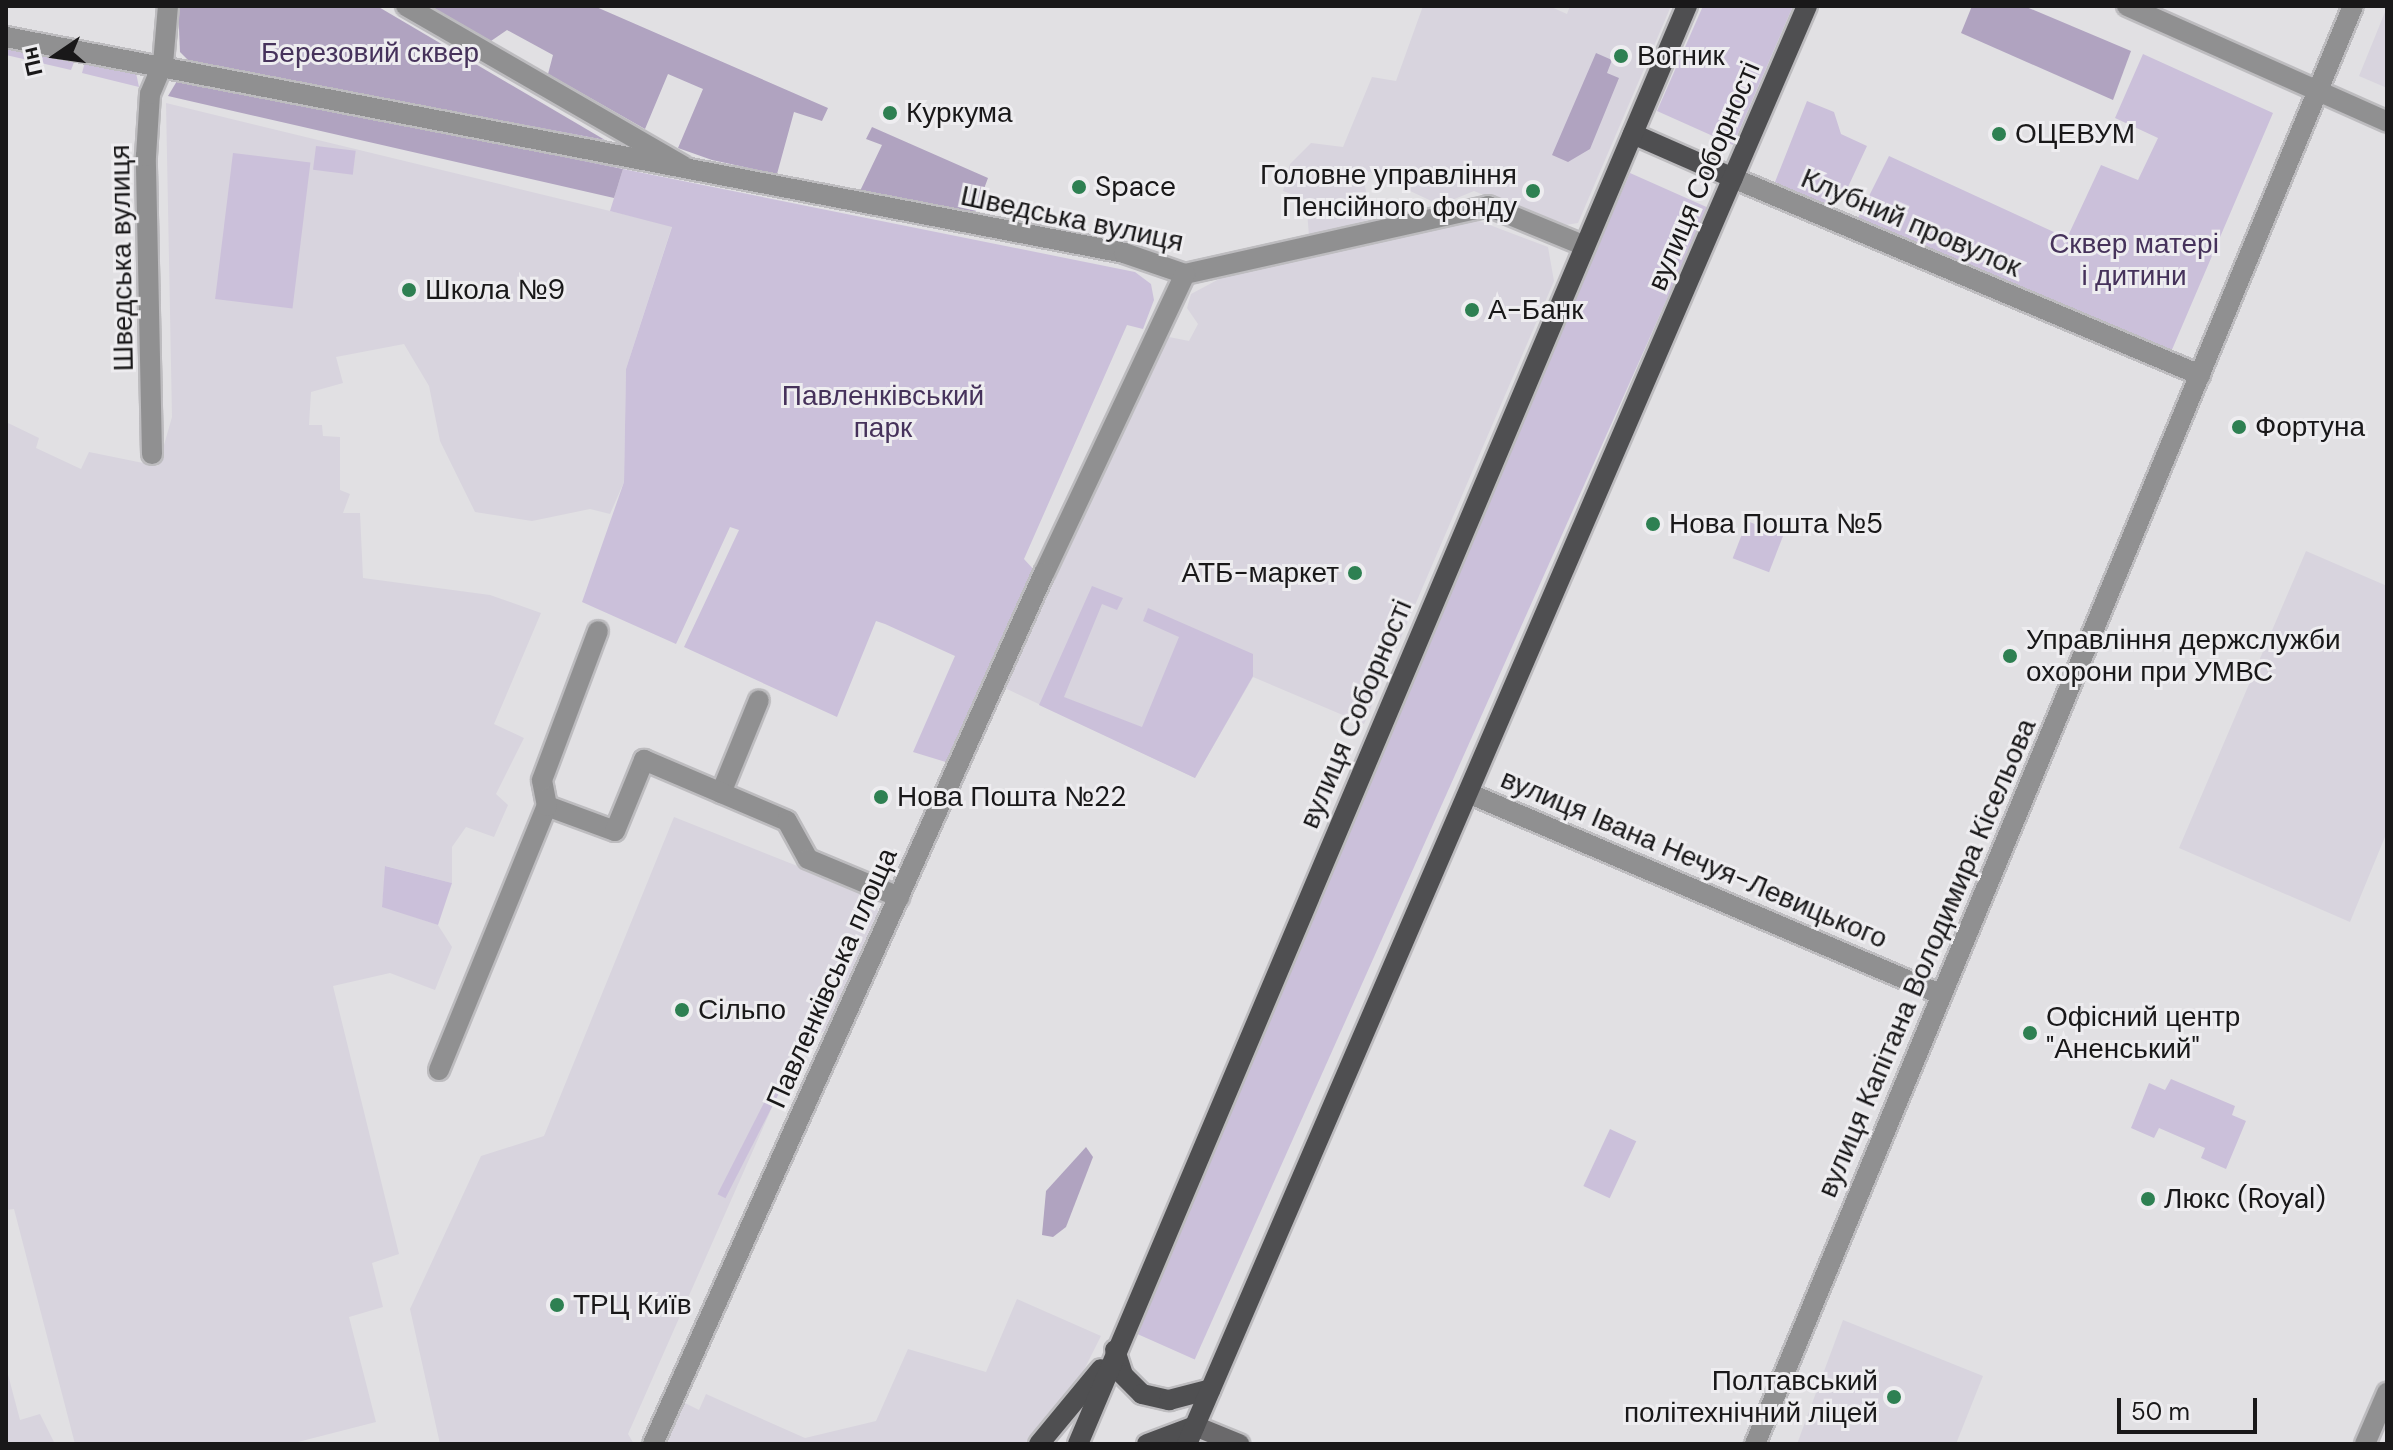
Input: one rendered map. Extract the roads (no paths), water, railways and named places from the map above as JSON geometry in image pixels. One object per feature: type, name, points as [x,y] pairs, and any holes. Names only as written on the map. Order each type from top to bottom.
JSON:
[{"type":"main road","name":"вулиця Соборності","points":[[1078,1444],[1115,1350],[1687,6]]},
{"type":"main road","name":"вулиця Соборності","points":[[1191,1435],[1807,6]]},
{"type":"main road","points":[[1633,134],[1733,178]]},
{"type":"main road","points":[[1115,1350],[1123,1375],[1142,1394],[1169,1400],[1211,1389]]},
{"type":"main road","points":[[1039,1444],[1115,1350]]},
{"type":"main road","points":[[1147,1444],[1191,1435],[1239,1444]]},
{"type":"street","points":[[163,64],[168,6]]},
{"type":"street","name":"Шведська вулиця","points":[[406,6],[683,166]]},
{"type":"street","points":[[2127,6],[2387,122]]},
{"type":"street","name":"вулиця Капітана Володимира Кісельова","points":[[1755,1444],[2353,6]]},
{"type":"street","name":"Шведська вулиця","points":[[6,37],[163,64],[1124,253],[1185,274],[1488,206],[1585,246]]},
{"type":"street","name":"Шведська вулиця","points":[[152,454],[146,156],[150,94],[163,64]]},
{"type":"street","name":"Клубний провулок","points":[[1733,178],[2200,375]]},
{"type":"street","name":"Павленківська площа","points":[[653,1444],[899,897],[1185,274]]},
{"type":"street","points":[[439,1070],[547,806],[542,780],[598,631]]},
{"type":"street","points":[[721,793],[759,700]]},
{"type":"street","points":[[547,806],[615,831],[644,760],[787,821],[808,859],[899,897]]},
{"type":"street","name":"вулиця Івана Нечуя-Левицького","points":[[1468,793],[1942,995]]},
{"type":"street","points":[[2365,1444],[2387,1393]]},
{"type":"place","name":"Вогник","points":[[1621,56]]},
{"type":"place","name":"Куркума","points":[[890,113]]},
{"type":"place","name":"ОЦЕВУМ","points":[[1999,134]]},
{"type":"place","name":"Space","points":[[1079,187]]},
{"type":"place","name":"Головне управління Пенсійного фонду","points":[[1533,191]]},
{"type":"place","name":"Школа №9","points":[[409,290]]},
{"type":"place","name":"А-Банк","points":[[1472,310]]},
{"type":"place","name":"Фортуна","points":[[2239,427]]},
{"type":"place","name":"Нова Пошта №5","points":[[1653,524]]},
{"type":"place","name":"АТБ-маркет","points":[[1355,573]]},
{"type":"place","name":"Управління держслужби охорони при УМВС","points":[[2010,656]]},
{"type":"place","name":"Нова Пошта №22","points":[[881,797]]},
{"type":"place","name":"Сільпо","points":[[682,1010]]},
{"type":"place","name":"Офісний центр \"Аненський\"","points":[[2030,1033]]},
{"type":"place","name":"Люкс (Royal)","points":[[2148,1199]]},
{"type":"place","name":"ТРЦ Київ","points":[[557,1305]]},
{"type":"place","name":"Полтавський політехнічний ліцей","points":[[1894,1397]]},
{"type":"park label","name":"Березовий сквер","points":[[370,53]]},
{"type":"park label","name":"Сквер матері і дитини","points":[[2134,260]]},
{"type":"park label","name":"Павленківський парк","points":[[883,412]]}]
